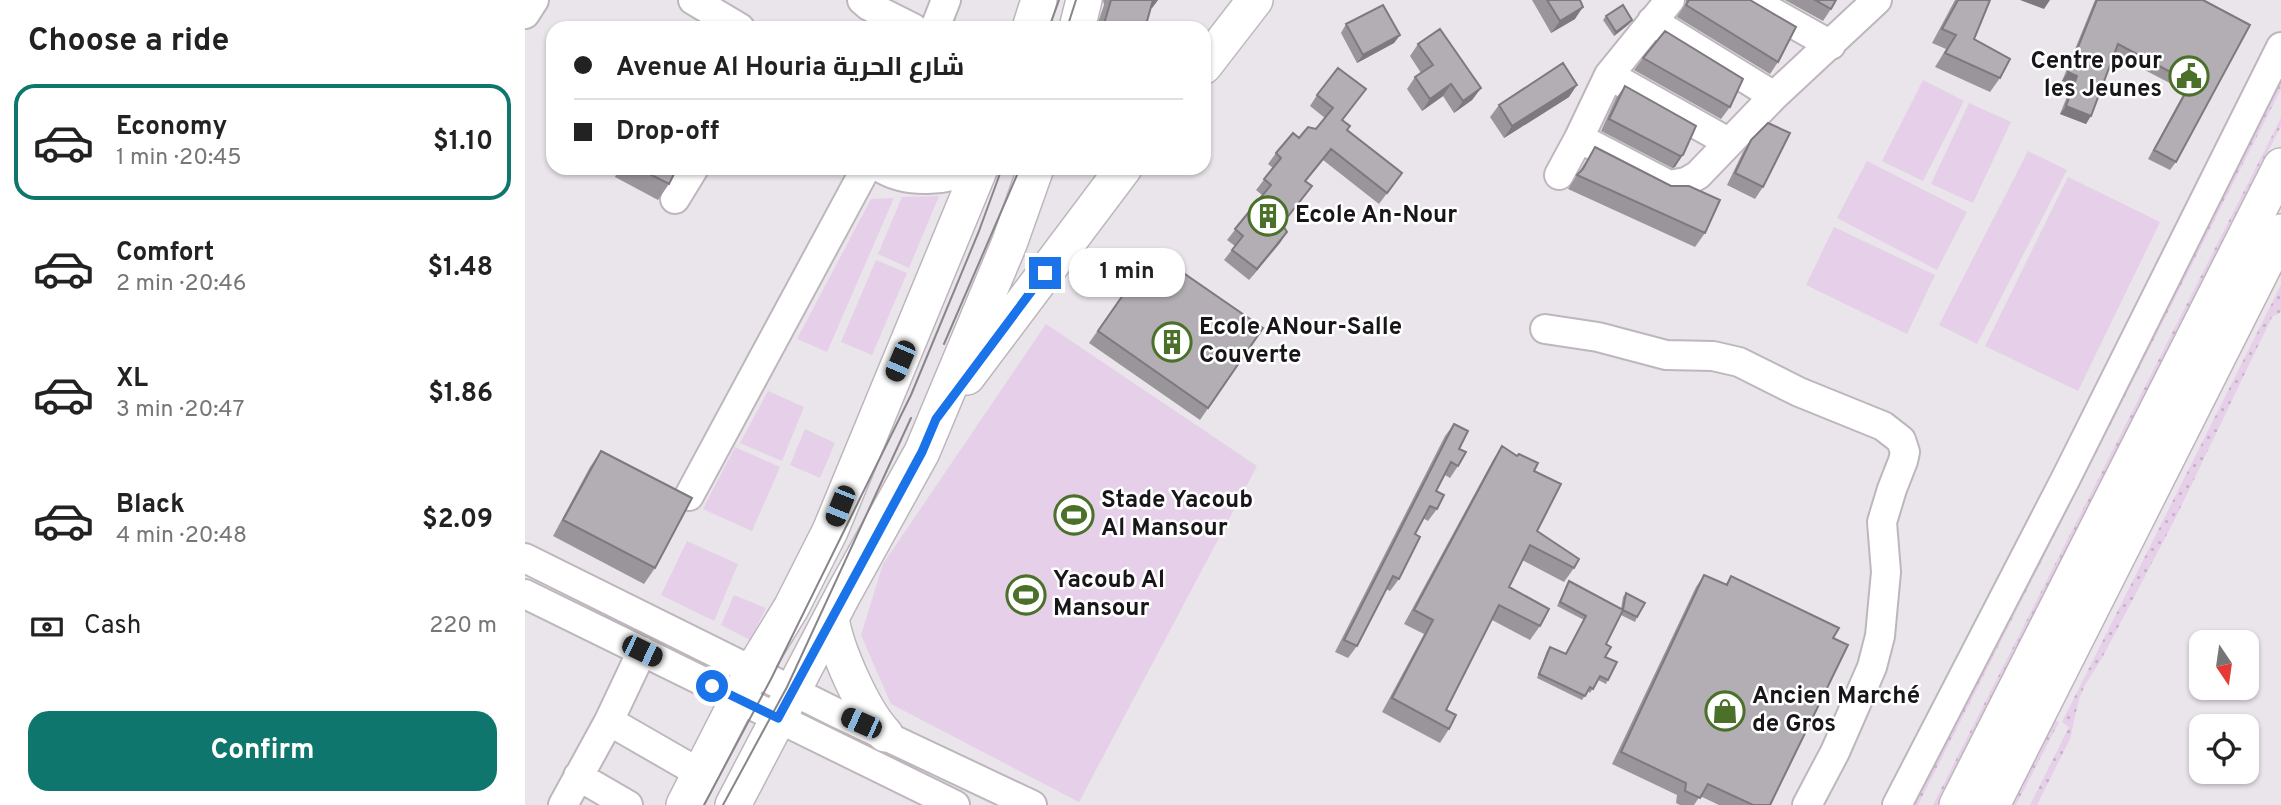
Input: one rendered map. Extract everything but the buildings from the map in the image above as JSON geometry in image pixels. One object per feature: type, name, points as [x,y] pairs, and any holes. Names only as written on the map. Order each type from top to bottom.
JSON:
[{"type":"main road","points":[[1032,21],[1038,0]]},
{"type":"main road","points":[[1078,21],[1084,0]]},
{"type":"main road","points":[[1211,23],[1243,0]]},
{"type":"main road","points":[[1211,57],[1255,0]]},
{"type":"main road","points":[[1957,805],[2281,166]]},
{"type":"main road","points":[[684,805],[746,685],[791,608],[829,531],[977,175]]},
{"type":"main road","points":[[733,805],[922,452],[1009,244],[1034,175]]},
{"type":"main road","points":[[936,419],[1118,175]]},
{"type":"main road","points":[[1992,805],[2281,232]]},
{"type":"main road","points":[[831,618],[860,696],[869,715],[885,734]]},
{"type":"street","points":[[525,13],[534,0]]},
{"type":"street","points":[[862,0],[899,21]]},
{"type":"street","points":[[938,21],[946,0]]},
{"type":"street","points":[[1559,175],[1609,75],[1670,0]]},
{"type":"street","points":[[1751,0],[1831,45]]},
{"type":"street","points":[[1579,138],[1669,185],[1697,176],[1774,96],[1877,0]]},
{"type":"street","points":[[703,2],[730,21]]},
{"type":"street","points":[[1652,21],[1774,96]]},
{"type":"street","points":[[1897,805],[2067,478],[2281,47]]},
{"type":"street","points":[[1609,75],[1728,142]]},
{"type":"street","points":[[675,199],[690,175]]},
{"type":"street","points":[[689,496],[877,175]]},
{"type":"street","points":[[901,175],[913,178],[958,175]]},
{"type":"street","points":[[1545,329],[1598,337],[1666,355],[1713,356],[1739,362],[1799,393],[1882,426],[1901,440],[1905,452],[1903,461],[1882,522],[1886,572],[1881,636],[1872,667],[1835,752],[1807,805]]},
{"type":"street","points":[[525,558],[746,685],[785,704],[955,805]]},
{"type":"street","points":[[525,594],[642,651],[746,685]]},
{"type":"street","points":[[563,805],[609,721],[642,651]]},
{"type":"street","points":[[785,704],[885,734],[1032,805]]},
{"type":"street","points":[[609,721],[701,774]]},
{"type":"street","points":[[578,776],[628,805]]},
{"type":"shaded area","points":[[2281,78],[2281,89],[1918,805],[1913,805]]},
{"type":"shaded area","points":[[1923,80],[1964,101],[1923,181],[1882,161]]},
{"type":"shaded area","points":[[1969,103],[2011,122],[1973,203],[1931,184]]},
{"type":"shaded area","points":[[2281,118],[2281,126],[1938,805],[1933,805]]},
{"type":"shaded area","points":[[2028,151],[2067,170],[1977,344],[1939,325]]},
{"type":"shaded area","points":[[1867,161],[1967,212],[1937,270],[1837,218]]},
{"type":"shaded area","points":[[2068,177],[2160,222],[2078,391],[1985,346]]},
{"type":"shaded area","points":[[939,196],[909,268],[878,254],[902,197]]},
{"type":"shaded area","points":[[894,198],[827,352],[797,339],[871,199]]},
{"type":"shaded area","points":[[1834,227],[1935,275],[1907,334],[1806,285]]},
{"type":"shaded area","points":[[876,260],[907,273],[872,355],[841,342]]},
{"type":"shaded area","points":[[2281,285],[2281,312],[2272,317],[2174,521],[2085,685],[2070,739],[2037,805],[2030,805],[2069,727],[2062,722]]},
{"type":"shaded area","name":"Stade Yacoub Al Mansour","points":[[1046,324],[1257,466],[1079,802],[891,704],[861,635],[883,564]]},
{"type":"shaded area","points":[[768,391],[804,407],[782,461],[740,443]]},
{"type":"shaded area","points":[[805,429],[835,443],[820,478],[790,465]]},
{"type":"shaded area","points":[[735,447],[780,467],[752,531],[703,509]]},
{"type":"shaded area","points":[[687,541],[738,564],[714,621],[661,595]]},
{"type":"shaded area","points":[[734,595],[766,608],[750,640],[721,625]]},
{"type":"shaded area","points":[[2055,720],[2059,722],[2016,805],[2012,805]]},
{"type":"tram line","points":[[1052,21],[1059,0]]},
{"type":"tram line","points":[[1069,21],[1076,0]]},
{"type":"tram line","points":[[704,805],[771,679],[911,395],[999,175]]},
{"type":"tram line","points":[[944,344],[1017,175]]},
{"type":"tram line","points":[[723,805],[787,687],[911,418]]},
{"type":"place","name":"Centre pour les Jeunes","points":[[2189,76]]},
{"type":"place","name":"Ecole An-Nour","points":[[1268,216]]},
{"type":"place","name":"Ecole ANour-Salle Couverte","points":[[1172,342]]},
{"type":"place","name":"Stade Yacoub Al Mansour","points":[[1074,515]]},
{"type":"place","name":"Yacoub Al Mansour","points":[[1026,595]]},
{"type":"place","name":"Ancien Marché de Gros","points":[[1725,711]]},
{"type":"route","points":[[712,686],[778,718],[922,452],[936,419],[1045,273]]}]
